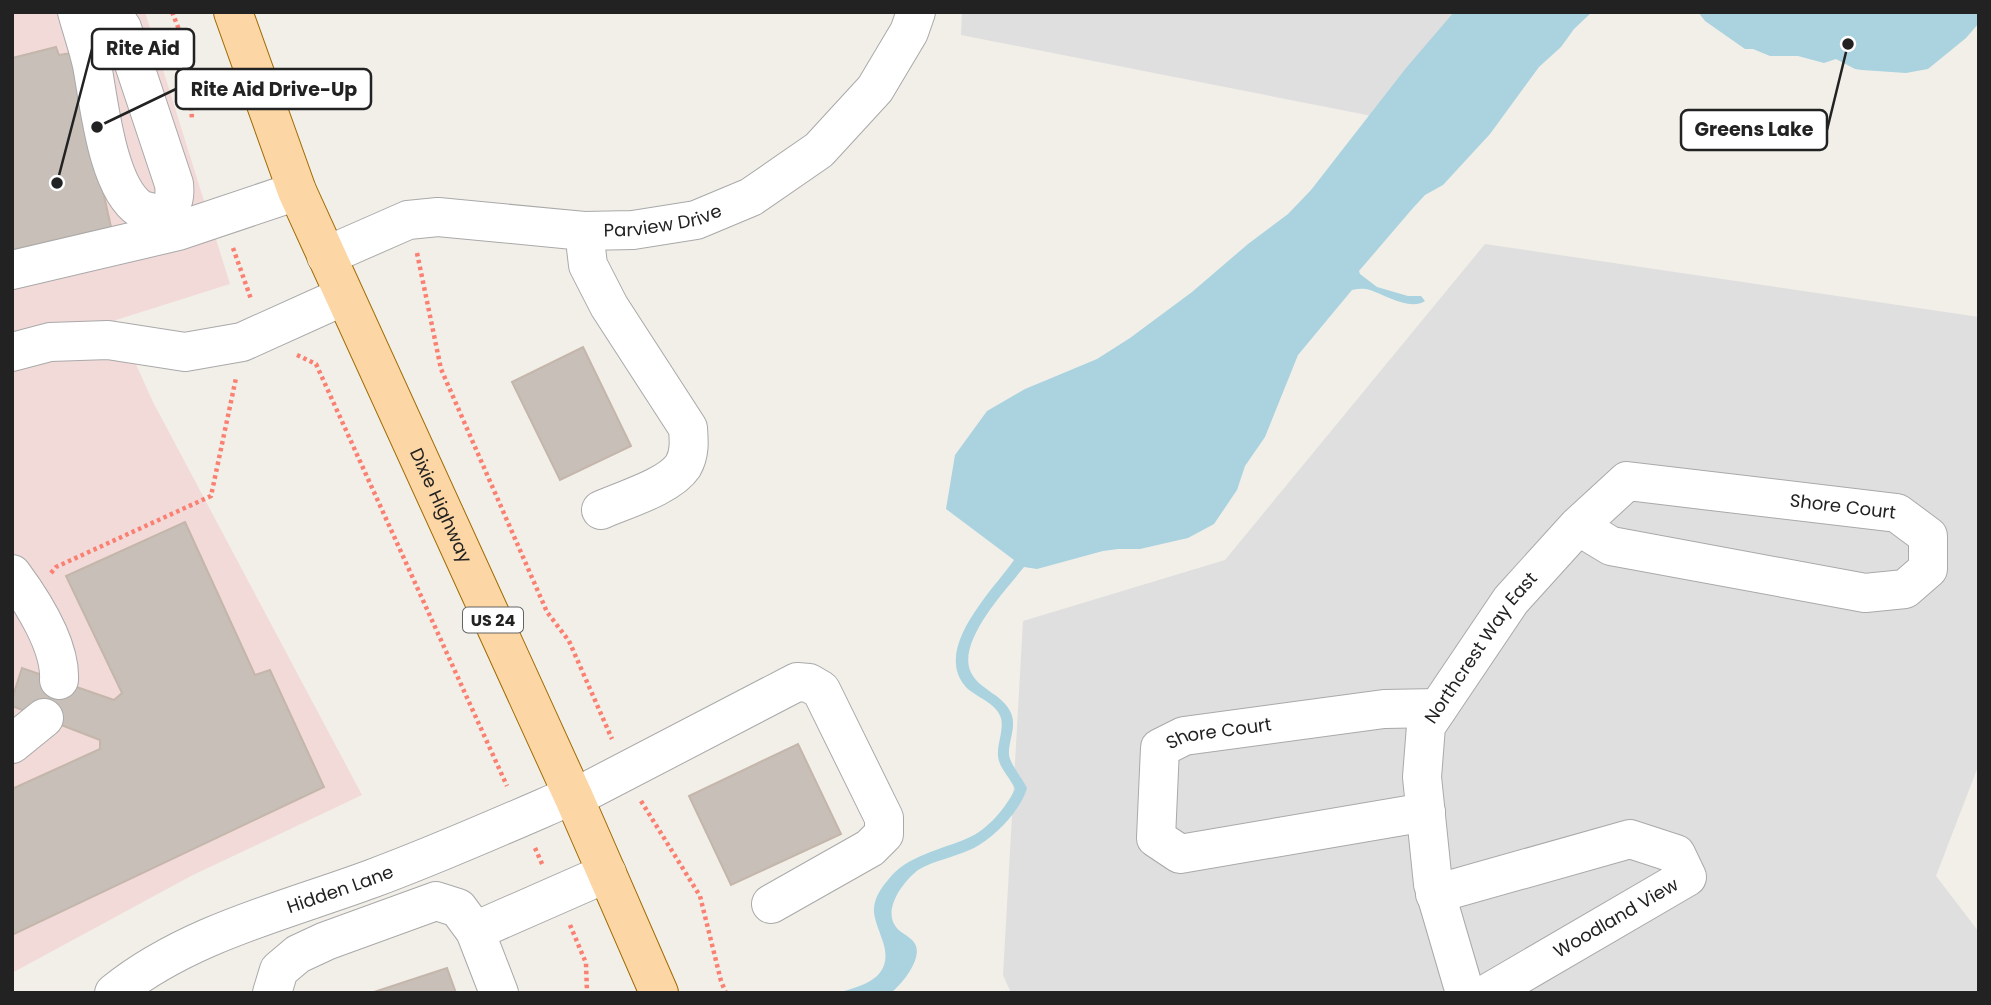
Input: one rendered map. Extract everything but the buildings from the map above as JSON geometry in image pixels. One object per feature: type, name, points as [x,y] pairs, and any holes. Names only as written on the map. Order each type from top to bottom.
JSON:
[{"type":"main road","name":"Dixie Highway","points":[[233,12],[297,191],[574,797],[657,989]]},
{"type":"street","points":[[77,12],[91,62],[96,99],[119,180],[140,208],[178,231]]},
{"type":"street","points":[[111,12],[122,28],[174,184],[176,198],[170,208],[156,214],[140,208]]},
{"type":"street","name":"Parview Drive","points":[[326,256],[408,220],[438,217],[584,231],[633,230],[696,220],[751,197],[819,150],[875,89],[909,32],[916,12]]},
{"type":"street","points":[[12,270],[178,231],[297,191]]},
{"type":"street","points":[[584,231],[588,265],[609,306],[688,428],[690,448],[682,466],[665,481],[601,510]]},
{"type":"street","points":[[12,352],[50,342],[108,340],[185,352],[242,342],[344,296]]},
{"type":"street","name":"Shore Court","points":[[1628,481],[1897,513],[1928,536],[1928,569],[1905,589],[1865,593],[1611,546],[1578,526],[1628,481]]},
{"type":"street","name":"Northcrest Way East","points":[[1465,993],[1436,894],[1422,777],[1426,726],[1511,600],[1578,526]]},
{"type":"street","points":[[30,576],[27,594],[46,632],[59,668],[59,680]]},
{"type":"street","name":"Hidden Lane","points":[[114,993],[141,971],[231,928],[372,879],[574,797],[797,682],[809,683],[821,690],[884,818],[884,834],[870,848],[771,904]]},
{"type":"street","name":"Shore Court","points":[[1426,812],[1180,853],[1156,838],[1160,748],[1184,736],[1384,709],[1438,708]]},
{"type":"street","points":[[12,744],[44,718]]},
{"type":"street","name":"Woodland View","points":[[1436,894],[1630,839],[1676,854],[1687,877],[1488,993]]},
{"type":"street","points":[[475,931],[607,873]]},
{"type":"street","points":[[272,993],[279,970],[298,954],[436,901],[458,908],[475,931],[499,993]]},
{"type":"path","points":[[172,12],[188,52],[191,116],[195,130]]},
{"type":"path","points":[[222,216],[272,358],[298,355],[316,364],[500,772]]},
{"type":"path","points":[[422,271],[441,369],[547,612],[569,641],[636,793],[700,896],[726,993]]},
{"type":"path","points":[[30,576],[211,496],[238,371]]},
{"type":"shaded area","points":[[12,12],[145,12],[230,284],[116,320],[153,402],[362,795],[191,876],[12,973]]},
{"type":"shaded area","points":[[962,12],[1538,12],[1433,128],[961,35]]},
{"type":"shaded area","points":[[1485,244],[1979,317],[1979,764],[1936,876],[1979,932],[1979,993],[1011,993],[1003,975],[1023,621],[1225,560]]},
{"type":"water","points":[[1454,12],[1592,12],[1539,67],[1490,134],[1443,185],[1425,195],[1359,271],[1377,287],[1408,296],[1421,296],[1425,301],[1419,304],[1405,303],[1368,289],[1352,290],[1298,355],[1265,437],[1245,466],[1237,490],[1214,524],[1188,538],[1140,549],[1103,551],[1037,569],[1024,567],[994,604],[975,634],[968,664],[977,681],[1003,702],[1011,713],[1013,724],[1009,755],[1027,788],[1024,796],[1013,814],[990,838],[967,851],[918,870],[901,888],[893,904],[892,920],[914,943],[917,952],[910,972],[895,989],[891,993],[836,993],[867,983],[881,971],[885,952],[874,908],[879,893],[888,880],[915,859],[982,830],[1007,804],[1015,789],[999,760],[1001,718],[995,708],[965,686],[957,671],[956,654],[970,620],[1014,560],[946,509],[955,455],[987,411],[1025,389],[1097,359],[1130,338],[1288,214],[1311,190],[1406,68]]},
{"type":"water","points":[[1698,12],[1979,12],[1979,23],[1966,38],[1928,69],[1906,73],[1855,69],[1836,59],[1824,63],[1798,56],[1770,56],[1753,49],[1745,49],[1705,21]]},
{"type":"place","name":"Greens Lake","points":[[1848,44]]},
{"type":"place","name":"Rite Aid Drive-Up","points":[[97,127]]},
{"type":"place","name":"Rite Aid","points":[[57,183]]}]
